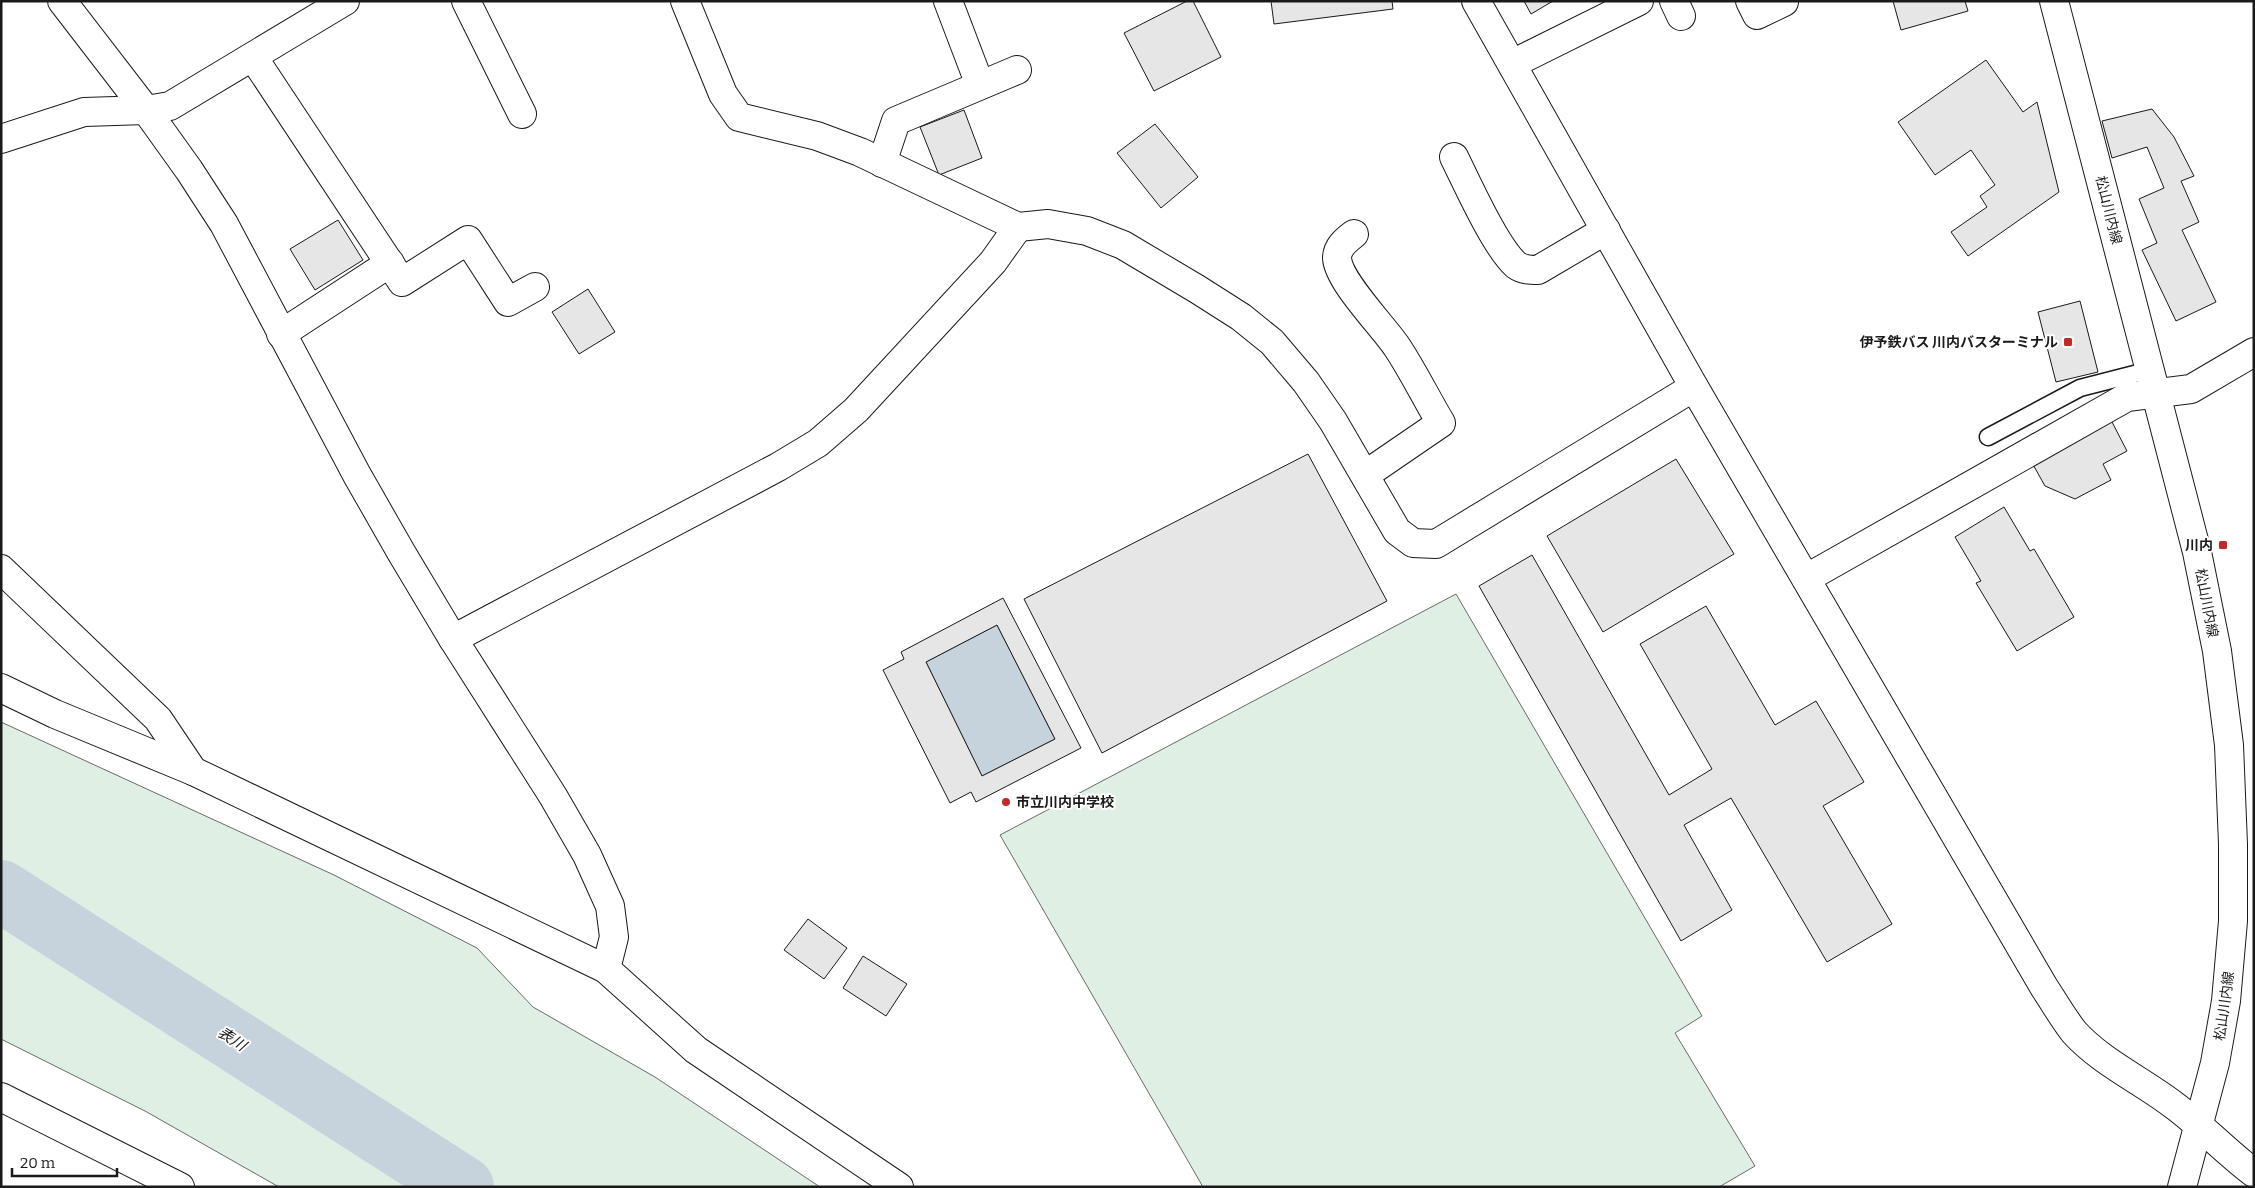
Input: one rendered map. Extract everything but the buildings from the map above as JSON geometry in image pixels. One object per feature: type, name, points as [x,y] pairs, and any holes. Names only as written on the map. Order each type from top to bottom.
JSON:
[{"type":"street","points":[[62,1],[146,110],[189,170],[224,224],[357,475],[453,639],[553,796],[587,854],[610,906],[614,938],[606,969]]},
{"type":"street","points":[[1,139],[84,112],[146,110],[170,106],[345,1]]},
{"type":"street","points":[[466,1],[522,114]]},
{"type":"street","points":[[685,1],[723,94],[739,116],[817,136],[882,163],[1018,228],[1048,224],[1087,231],[1123,245],[1241,317],[1272,342],[1306,382],[1333,421],[1397,531],[1413,543],[1436,544],[1694,387]]},
{"type":"street","points":[[948,1],[980,85]]},
{"type":"street","points":[[1476,1],[1694,387],[2044,987],[2075,1032],[2112,1064],[2165,1098],[2199,1124],[2229,1154],[2254,1173]]},
{"type":"street","points":[[1512,64],[1639,1]]},
{"type":"street","points":[[1750,1],[1757,15],[1784,2]]},
{"type":"street","name":"松山川内線","points":[[2054,1],[2199,561],[2217,651],[2229,746],[2233,844],[2233,921],[2226,1001],[2215,1063],[2182,1187]]},
{"type":"street","points":[[253,57],[402,282],[468,240],[508,302],[535,287]]},
{"type":"street","points":[[882,163],[896,121],[1017,70]]},
{"type":"street","points":[[1454,157],[1503,250],[1517,266],[1527,270],[1538,270],[1606,230]]},
{"type":"street","points":[[453,639],[778,467],[818,443],[863,403],[993,262],[1018,228]]},
{"type":"street","points":[[1354,234],[1343,242],[1337,257],[1340,269],[1396,346],[1441,423],[1365,475]]},
{"type":"street","points":[[282,334],[390,263]]},
{"type":"street","points":[[1807,578],[2152,381],[2191,389],[2254,352]]},
{"type":"street","points":[[1,569],[158,719],[194,771]]},
{"type":"street","points":[[1,688],[55,714],[194,771],[606,969],[696,1050],[899,1187]]},
{"type":"street","points":[[1,1097],[30,1109],[180,1187]]},
{"type":"lane","points":[[1988,437],[2080,388],[2152,381]]},
{"type":"green space","points":[[1456,594],[1702,1016],[1675,1033],[1755,1166],[1719,1187],[1203,1187],[1000,835]]},
{"type":"green space","points":[[1,722],[334,875],[477,948],[533,1007],[655,1077],[820,1187],[279,1187],[145,1111],[1,1039]]},
{"type":"shaded area","points":[[997,625],[1055,739],[982,776],[926,662]]},
{"type":"waterway","name":"表川","points":[[1,891],[463,1187]]},
{"type":"place","name":"伊予鉄バス 川内バスターミナル","points":[[2068,342]]},
{"type":"place","name":"川内","points":[[2223,545]]},
{"type":"place","name":"市立川内中学校","points":[[1006,802]]}]
